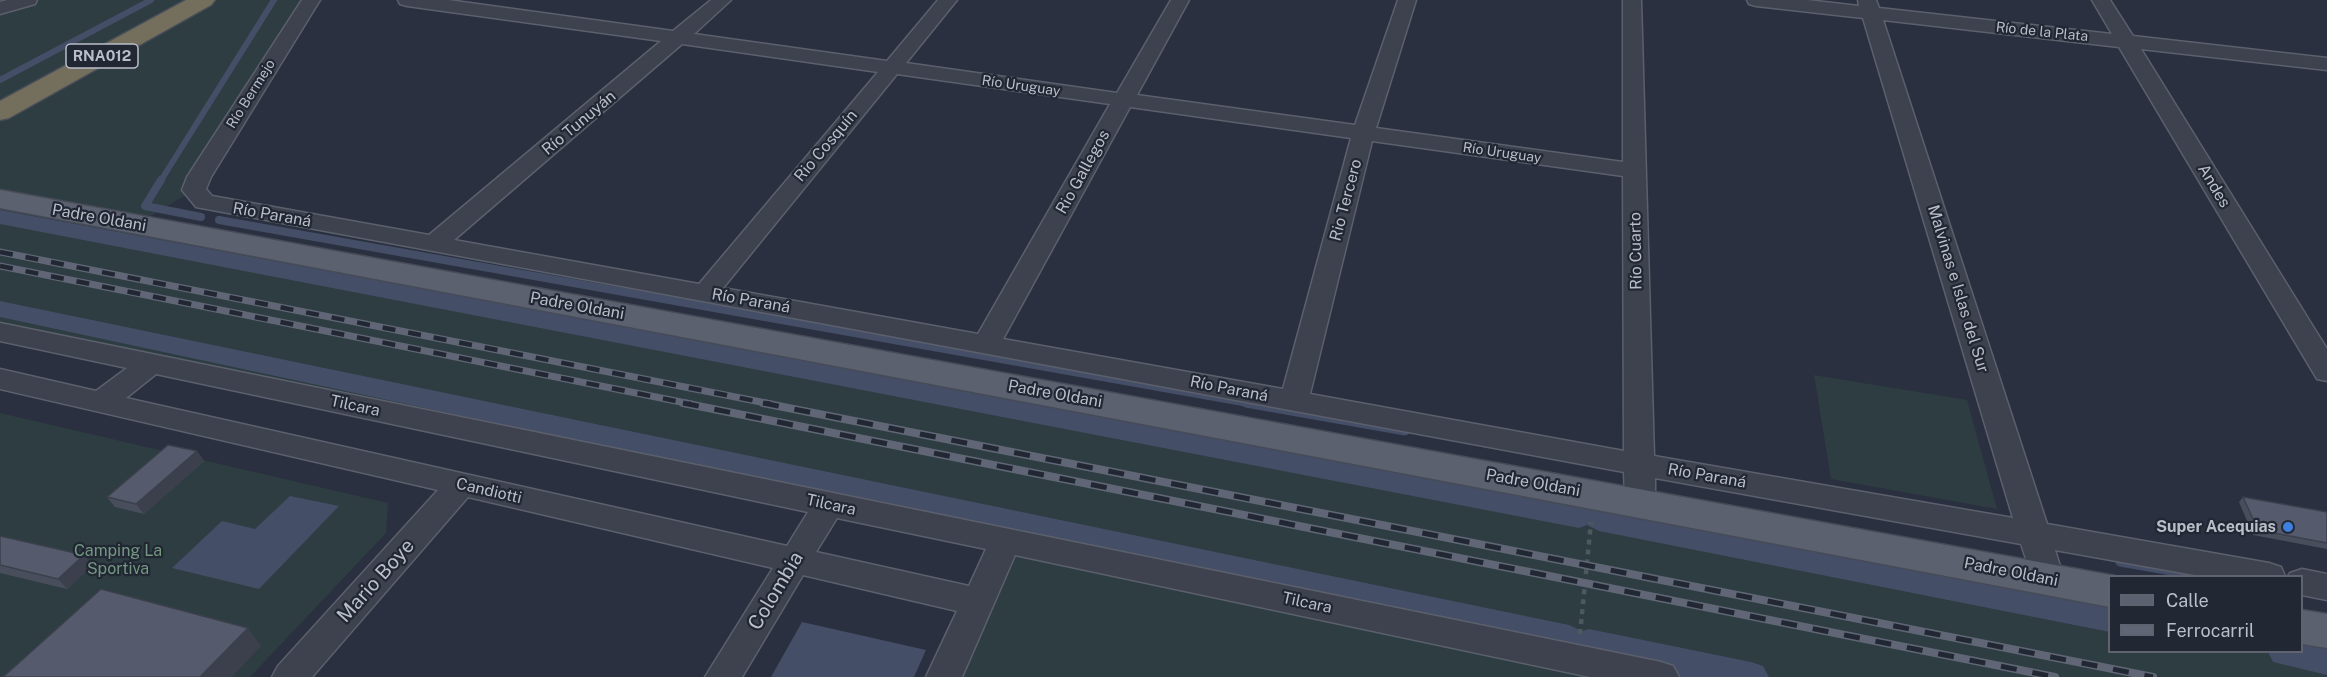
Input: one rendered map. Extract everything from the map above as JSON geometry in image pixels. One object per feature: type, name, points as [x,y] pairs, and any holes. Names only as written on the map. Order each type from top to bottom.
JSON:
[{"type":"highway","name":"RNA012","points":[[0,112],[203,0]]},
{"type":"main road","name":"Padre Oldani","points":[[0,200],[1640,502],[2108,591]]},
{"type":"main road","points":[[2303,627],[2327,632]]},
{"type":"street","points":[[0,8],[28,0]]},
{"type":"street","name":"Río Bermejo","points":[[194,190],[199,177],[311,0]]},
{"type":"street","name":"Río Uruguay","points":[[407,0],[489,5],[679,38],[1635,171]]},
{"type":"street","name":"Río Tunuyán","points":[[434,244],[722,0]]},
{"type":"street","name":"Rio Cosquín","points":[[705,293],[948,0]]},
{"type":"street","name":"Rio Gallegos","points":[[986,344],[1180,0]]},
{"type":"street","name":"Rio Tercero","points":[[1294,402],[1363,134],[1407,0]]},
{"type":"street","name":"Río Cuarto","points":[[1632,0],[1640,502]]},
{"type":"street","name":"Río de la Plata","points":[[1756,0],[1869,6],[2126,41],[2327,64]]},
{"type":"street","name":"Andes","points":[[2100,0],[2327,372]]},
{"type":"street","name":"Malvinas e Islas del Sur","points":[[1869,6],[2048,579]]},
{"type":"street","name":"Río Paraná","points":[[194,190],[204,202],[224,206],[1294,402],[2263,575]]},
{"type":"street","points":[[191,235],[224,206]]},
{"type":"street","name":"Tilcara","points":[[0,333],[1661,677]]},
{"type":"street","points":[[101,402],[150,364]]},
{"type":"street","name":"Candiotti","points":[[0,379],[978,603]]},
{"type":"street","name":"Mario Boye","points":[[290,677],[462,484]]},
{"type":"street","name":"Colombia","points":[[723,677],[829,504]]},
{"type":"street","points":[[944,677],[1006,541]]},
{"type":"street","points":[[2303,582],[2327,587]]},
{"type":"path","points":[[1579,660],[1584,583],[1594,494]]},
{"type":"green space","points":[[28,0],[311,0],[194,190],[137,224],[2108,591],[2108,653],[2303,653],[2303,627],[2327,631],[2327,677],[944,677],[1005,542],[0,332],[0,8]]},
{"type":"green space","points":[[1814,375],[1967,400],[1997,509],[1831,479]]},
{"type":"green space","name":"Camping La Sportiva","points":[[0,413],[388,503],[386,533],[250,677],[0,677]]},
{"type":"water","points":[[290,496],[339,506],[259,589],[172,568],[222,521],[255,529]]},
{"type":"water","points":[[802,622],[926,650],[914,677],[771,677]]},
{"type":"building","points":[[168,445],[197,451],[136,504],[107,497]]},
{"type":"building","name":"Super Acequias","points":[[2243,497],[2327,512],[2327,543],[2258,530]]},
{"type":"building","points":[[0,536],[84,555],[58,579],[0,565]]},
{"type":"building","points":[[101,589],[248,628],[200,677],[3,677]]},
{"type":"waterway","points":[[0,80],[151,0]]},
{"type":"waterway","points":[[160,182],[274,0]]},
{"type":"waterway","points":[[161,180],[145,206],[201,217]]},
{"type":"waterway","points":[[0,217],[1579,516]]},
{"type":"waterway","points":[[219,220],[1254,404]]},
{"type":"waterway","points":[[0,309],[1569,639]]},
{"type":"waterway","points":[[1246,403],[1405,431]]},
{"type":"waterway","points":[[1599,519],[2108,618]]},
{"type":"waterway","points":[[2120,562],[2195,575]]},
{"type":"waterway","points":[[1589,643],[1751,677]]},
{"type":"waterway","points":[[2290,653],[2327,660]]},
{"type":"railway","points":[[0,252],[771,404]]},
{"type":"railway","points":[[0,266],[691,404]]},
{"type":"railway","points":[[683,403],[2055,677]]},
{"type":"railway","points":[[763,403],[2153,677]]},
{"type":"place","name":"Super Acequias","points":[[2288,527]]}]
